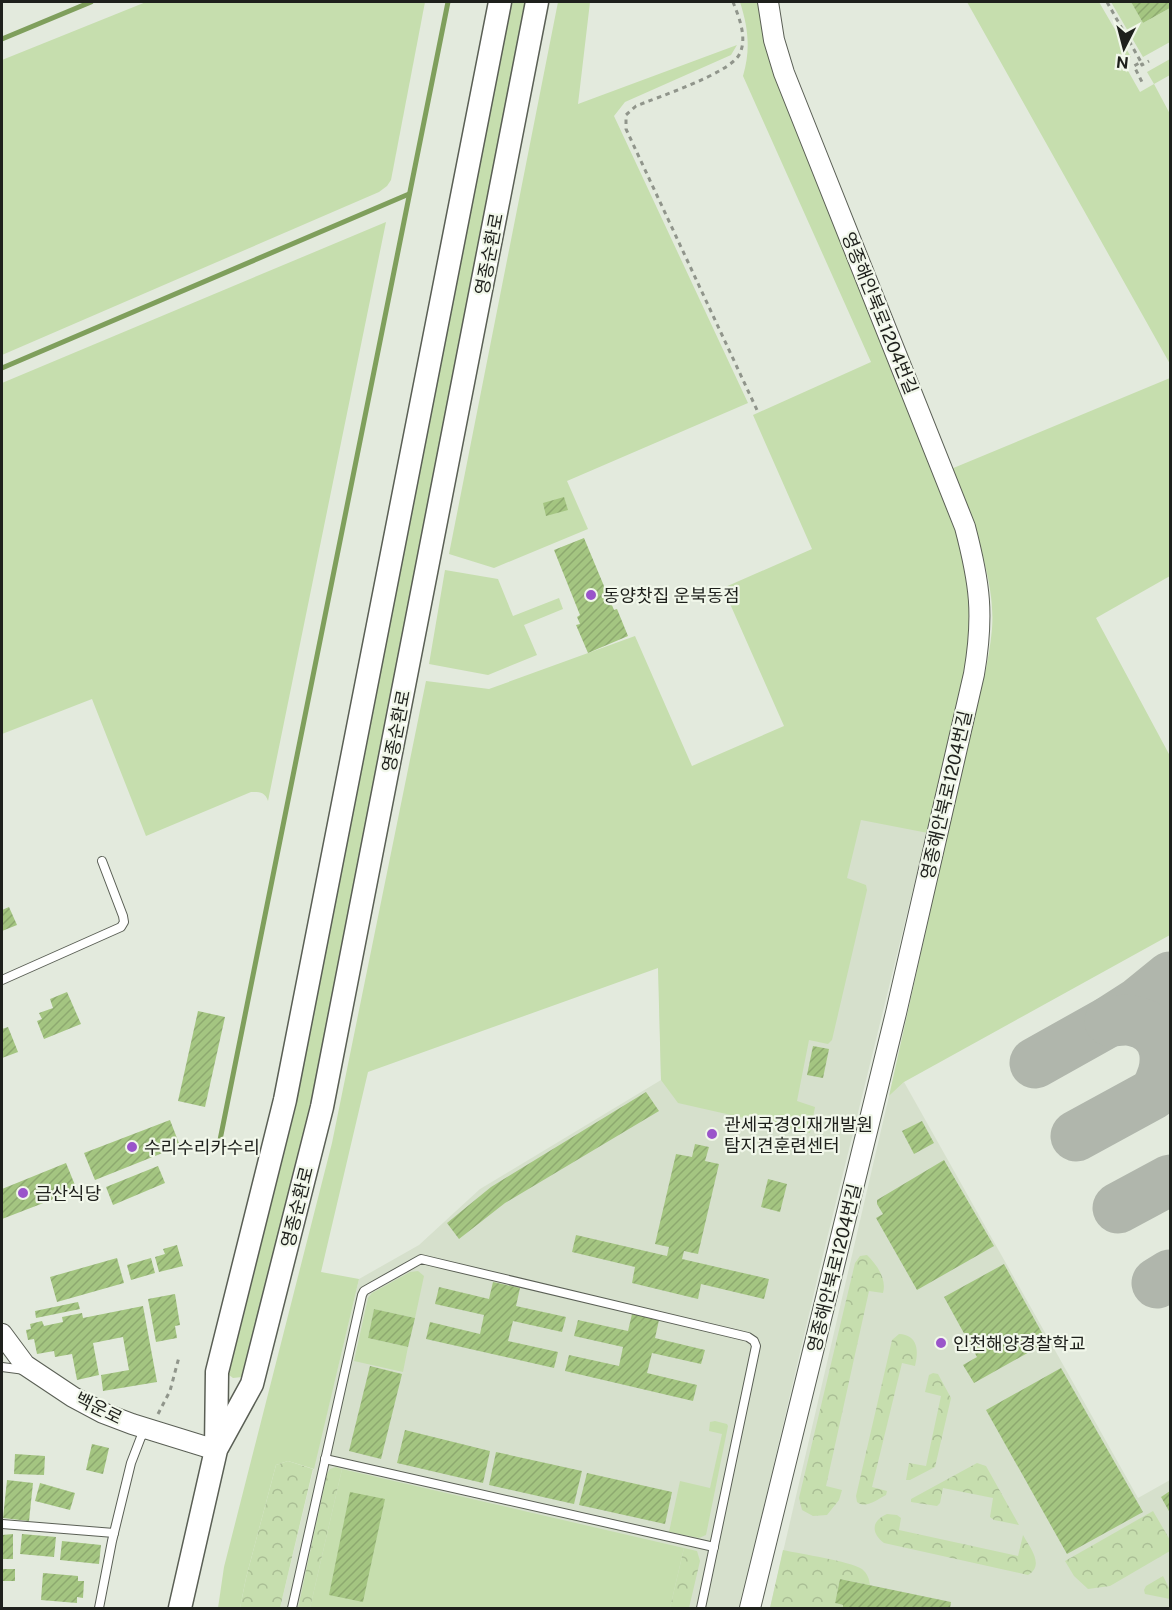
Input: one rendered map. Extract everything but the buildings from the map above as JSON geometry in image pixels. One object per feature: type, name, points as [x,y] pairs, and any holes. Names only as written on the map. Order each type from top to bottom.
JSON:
[{"type":"main road","name":"영종순환로","points":[[180,1608],[216,1450],[217,1372],[285,1100],[500,2]]},
{"type":"main road","name":"영종순환로","points":[[216,1450],[252,1384],[321,1107],[537,2]]},
{"type":"street","name":"영종해안북로1204번길","points":[[750,1608],[896,1013],[974,674],[981,618],[979,587],[965,527],[784,73],[774,40],[768,2]]},
{"type":"street","name":"백운로","points":[[2,1334],[15,1354],[33,1371],[103,1413],[216,1450]]},
{"type":"lane","points":[[2,980],[121,927],[124,922],[123,916],[102,861]]},
{"type":"lane","points":[[292,1608],[362,1295],[364,1291],[421,1259],[748,1337],[754,1341],[756,1346],[701,1608]]},
{"type":"lane","points":[[2,1367],[33,1371]]},
{"type":"lane","points":[[99,1608],[114,1533],[135,1449],[141,1437],[149,1429]]},
{"type":"lane","points":[[325,1459],[714,1547]]},
{"type":"lane","points":[[2,1524],[114,1533]]},
{"type":"path","points":[[733,2],[740,19],[743,40],[739,56],[725,69],[636,106],[626,116],[626,129],[757,410]]},
{"type":"path","points":[[1107,2],[1141,63]]},
{"type":"path","points":[[1143,84],[1134,66],[1149,62]]},
{"type":"path","points":[[149,1429],[170,1391],[179,1357]]},
{"type":"shaded area","name":"관세국경인재개발원 탐지견훈련센터","points":[[964,682],[822,1259],[740,1608],[280,1608],[359,1279],[419,1245],[480,1189],[661,1080],[658,948]]},
{"type":"shaded area","name":"인천해양경찰학교","points":[[904,1082],[1138,1498],[1170,1480],[1170,1608],[770,1608],[889,1096]]},
{"type":"green space","points":[[146,2],[425,2],[391,180],[379,192],[2,355],[2,60]]},
{"type":"green space","points":[[508,2],[529,2],[317,1086],[242,1377],[233,1378],[229,1375],[228,1369]]},
{"type":"green space","points":[[558,2],[590,2],[578,104],[737,45],[731,55],[625,102],[614,116],[748,403],[567,481],[588,529],[494,568],[449,554]]},
{"type":"green space","points":[[740,2],[759,2],[956,521],[967,562],[972,638],[928,833],[861,820],[847,878],[866,885],[867,890],[832,1040],[828,1044],[809,1040],[797,1101],[815,1107],[810,1133],[678,1103],[661,1080],[658,968],[368,1072],[321,1272],[359,1279],[314,1469],[288,1461],[276,1465],[240,1608],[218,1608],[224,1567],[332,1143],[426,681],[489,689],[635,636],[692,766],[784,726],[723,588],[812,549],[753,415],[871,362],[743,76],[748,38]]},
{"type":"green space","points":[[967,2],[1099,2],[1131,57],[1123,62],[1140,92],[1154,84],[1170,114],[1170,364]]},
{"type":"green space","points":[[1111,2],[1131,2],[1143,23],[1170,8],[1170,42],[1143,57]]},
{"type":"green space","points":[[1170,59],[1170,75],[1154,84],[1147,72]]},
{"type":"green space","points":[[386,222],[268,801],[262,793],[251,792],[146,836],[92,699],[2,734],[2,383]]},
{"type":"green space","points":[[1170,378],[1170,576],[1096,618],[1170,756],[1170,935],[904,1082],[889,1096],[984,679],[992,629],[992,609],[986,568],[951,469]]},
{"type":"green space","points":[[445,570],[498,579],[513,616],[559,598],[563,609],[524,625],[537,655],[488,675],[429,664]]},
{"type":"green space","points":[[867,1255],[880,1272],[884,1283],[883,1293],[869,1291],[826,1486],[842,1490],[839,1500],[827,1515],[813,1516],[802,1510],[799,1498],[855,1263],[860,1256]]},
{"type":"green space","points":[[418,1271],[424,1276],[415,1318],[374,1309],[368,1338],[408,1347],[403,1372],[354,1361],[368,1298],[372,1293],[410,1272]]},
{"type":"green space","points":[[899,1334],[910,1337],[916,1345],[915,1366],[902,1363],[872,1487],[887,1491],[886,1495],[864,1505],[857,1502],[856,1496],[892,1340]]},
{"type":"green space","points":[[938,1374],[951,1398],[935,1467],[906,1480],[909,1463],[926,1466],[941,1396],[925,1392],[929,1375]]},
{"type":"green space","points":[[715,1421],[728,1426],[706,1535],[699,1538],[669,1532],[680,1481],[710,1488],[722,1434],[709,1431],[710,1422]]},
{"type":"green space","points":[[288,1461],[313,1469],[280,1608],[240,1608],[276,1465]]},
{"type":"green space","points":[[977,1463],[986,1466],[1019,1525],[994,1520],[990,1517],[993,1498],[943,1488],[940,1503],[937,1506],[911,1502],[911,1499]]},
{"type":"green space","points":[[336,1467],[342,1469],[310,1608],[298,1608],[327,1474],[330,1469]]},
{"type":"green space","points":[[342,1469],[684,1548],[670,1608],[310,1608]]},
{"type":"green space","points":[[1153,1511],[1170,1540],[1170,1551],[1110,1586],[1088,1589],[1074,1576],[1065,1561]]},
{"type":"green space","points":[[887,1514],[901,1518],[899,1530],[1018,1556],[1023,1535],[1036,1561],[1035,1566],[1028,1575],[884,1543],[877,1535],[875,1527],[878,1520]]},
{"type":"green space","points":[[684,1548],[697,1551],[700,1561],[689,1608],[670,1608]]},
{"type":"green space","points":[[783,1550],[856,1566],[866,1573],[870,1585],[840,1579],[835,1603],[843,1605],[843,1608],[770,1608]]},
{"type":"green space","points":[[1163,1576],[1170,1590],[1170,1599],[1145,1594],[1146,1586]]},
{"type":"waterway","points":[[2,39],[91,2]]},
{"type":"waterway","points":[[219,1145],[448,2]]},
{"type":"waterway","points":[[2,368],[409,194]]},
{"type":"taxiway","points":[[1035,1063],[1110,1021],[1138,1003],[1170,977]]},
{"type":"taxiway","points":[[1076,1136],[1153,1094],[1163,1073],[1164,1051],[1155,1032],[1146,1025],[1133,1021],[1110,1021]]},
{"type":"taxiway","points":[[1118,1208],[1170,1180]]},
{"type":"taxiway","points":[[1157,1283],[1170,1275]]},
{"type":"place","name":"동양찻집 운북동점","points":[[591,595]]},
{"type":"place","name":"관세국경인재개발원 탐지견훈련센터","points":[[712,1134]]},
{"type":"place","name":"수리수리카수리","points":[[132,1147]]},
{"type":"place","name":"금산식당","points":[[23,1193]]},
{"type":"place","name":"인천해양경찰학교","points":[[941,1343]]}]
